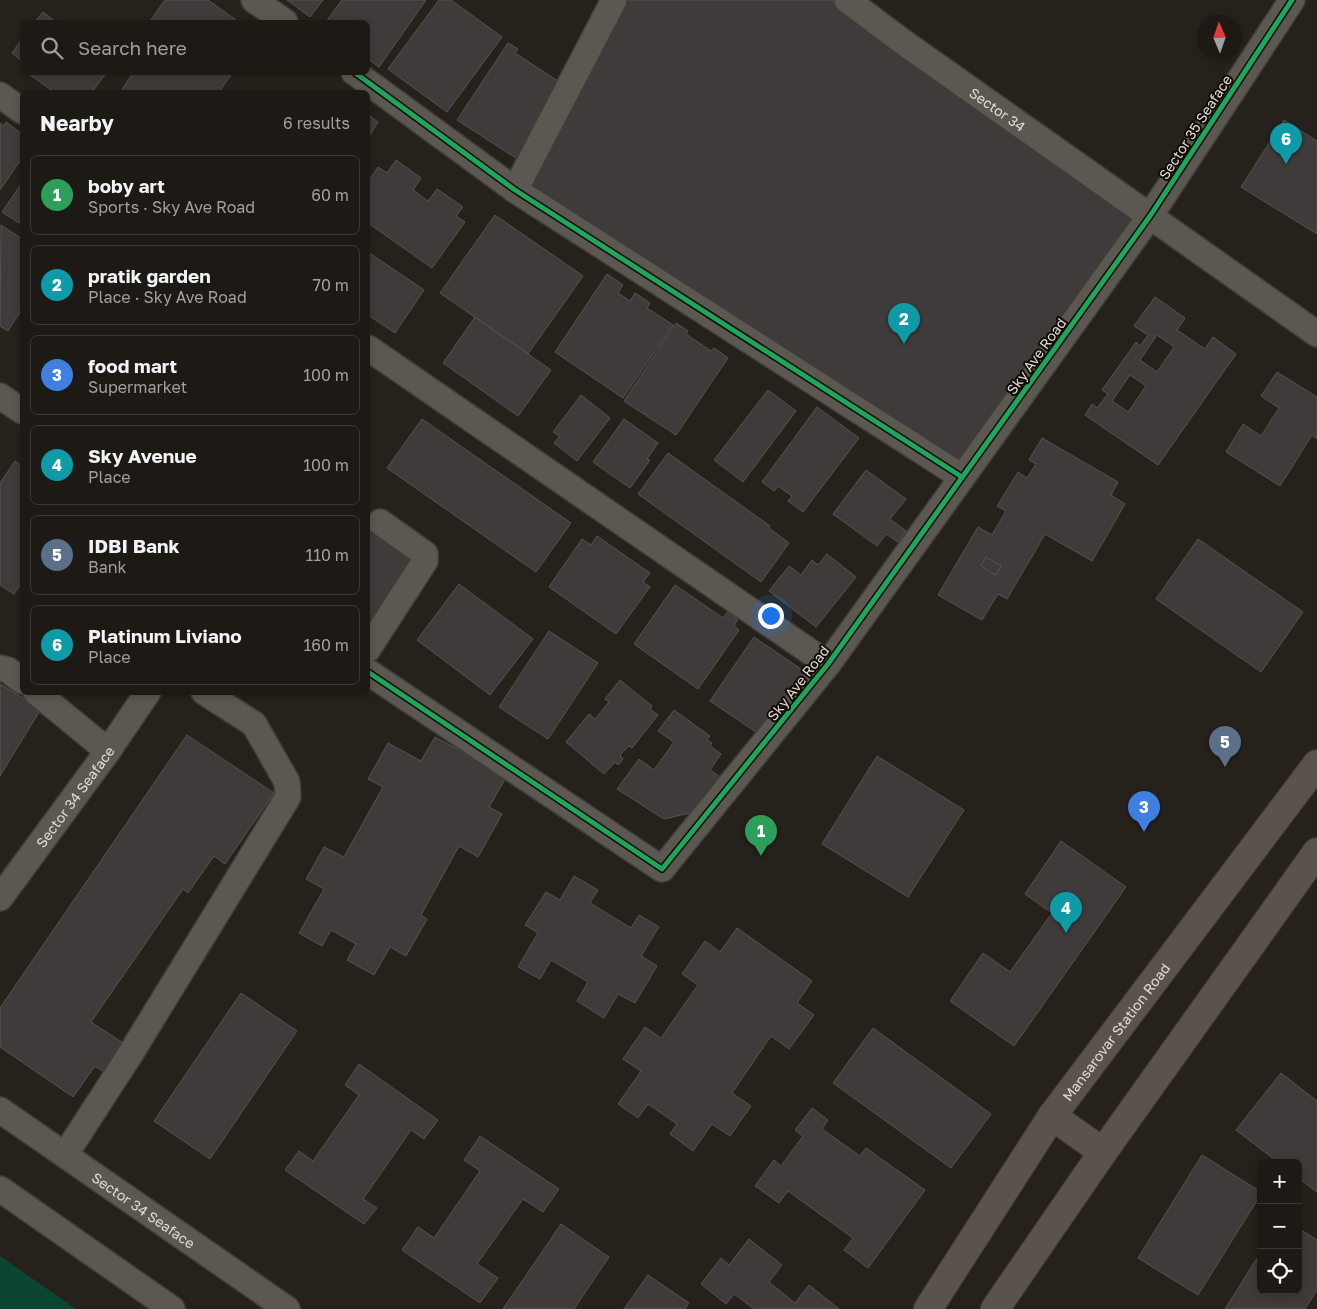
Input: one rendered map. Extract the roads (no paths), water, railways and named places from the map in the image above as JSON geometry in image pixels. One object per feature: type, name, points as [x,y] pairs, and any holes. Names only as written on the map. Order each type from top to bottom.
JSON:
[{"type":"main road","name":"Mansarovar Station Road","points":[[928,1309],[1052,1116],[1317,764]]},
{"type":"main road","points":[[995,1309],[1103,1152],[1317,852]]},
{"type":"main road","points":[[1052,1116],[1103,1152]]},
{"type":"street","points":[[254,0],[282,20]]},
{"type":"street","points":[[515,190],[614,0]]},
{"type":"street","name":"Sector 34","points":[[847,0],[903,42],[1317,334]]},
{"type":"street","name":"Sector 35 Seaface","points":[[1150,216],[1292,0]]},
{"type":"street","points":[[358,75],[515,190],[962,477]]},
{"type":"street","points":[[0,95],[20,110]]},
{"type":"street","name":"Sky Ave Road","points":[[370,673],[662,869],[828,664],[1150,216]]},
{"type":"street","points":[[370,349],[828,664]]},
{"type":"street","points":[[0,396],[20,410]]},
{"type":"street","points":[[370,646],[425,561],[425,554],[380,522]]},
{"type":"street","points":[[0,668],[8,670],[20,679]]},
{"type":"street","points":[[40,695],[108,751]]},
{"type":"street","name":"Sector 34 Seaface","points":[[0,898],[108,751],[146,695]]},
{"type":"street","points":[[65,1155],[131,1053],[288,797],[287,782],[254,724],[209,695]]},
{"type":"street","name":"Sector 34 Seaface","points":[[0,1110],[287,1309]]},
{"type":"street","points":[[0,1189],[172,1309]]},
{"type":"place","name":"Platinum Liviano","points":[[1286,164]]},
{"type":"place","name":"pratik garden","points":[[904,344]]},
{"type":"place","name":"IDBI Bank","points":[[1225,767]]},
{"type":"place","name":"food mart","points":[[1144,832]]},
{"type":"place","name":"boby art","points":[[761,856]]},
{"type":"place","name":"Sky Avenue","points":[[1066,933]]}]
